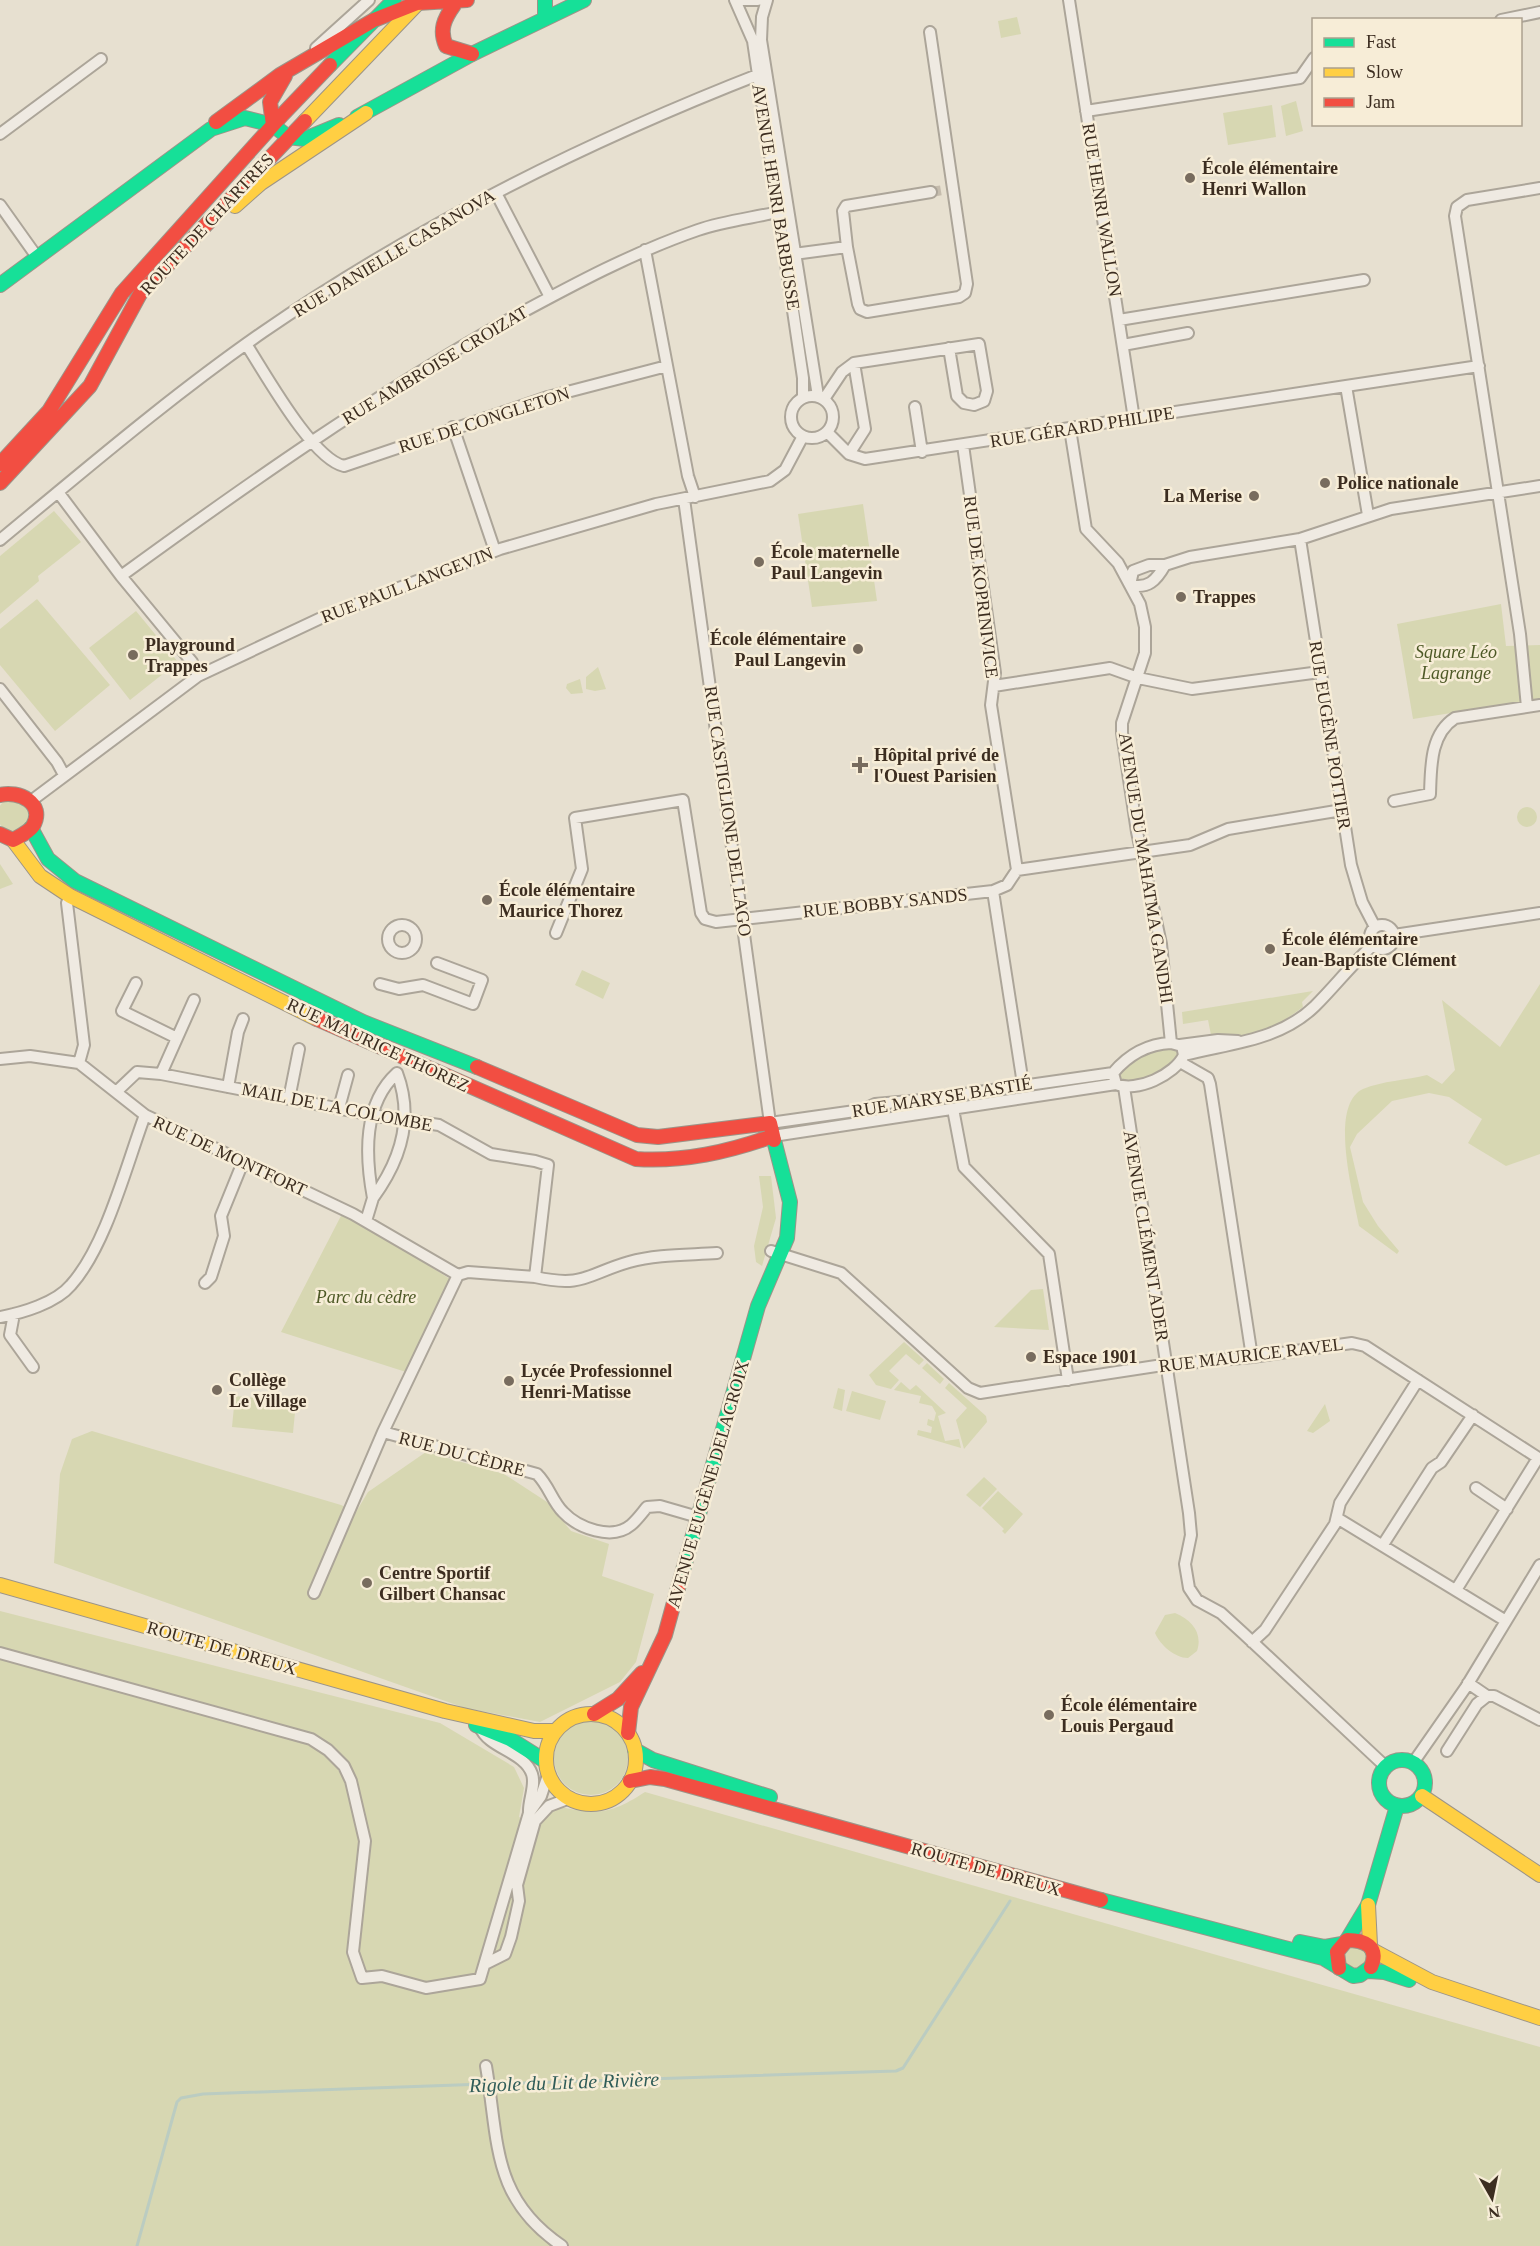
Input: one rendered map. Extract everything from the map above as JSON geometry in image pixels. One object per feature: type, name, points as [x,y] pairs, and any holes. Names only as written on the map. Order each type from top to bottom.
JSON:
[{"type":"main road","name":"ROUTE DE CHARTRES","points":[[0,464],[49,411],[122,292],[273,125],[394,0]]},
{"type":"main road","points":[[544,17],[545,0]]},
{"type":"main road","points":[[169,261],[184,257],[233,207],[261,183],[366,113],[472,54],[544,17],[584,0]]},
{"type":"main road","points":[[420,1],[461,2]]},
{"type":"main road","name":"ROUTE DE CHARTRES","points":[[375,19],[420,1]]},
{"type":"main road","name":"ROUTE DE CHARTRES","points":[[0,483],[90,386],[140,294],[169,261],[420,1]]},
{"type":"main road","points":[[461,2],[441,26],[441,36],[446,46],[472,54]]},
{"type":"main road","points":[[0,285],[211,129],[220,118],[310,57],[375,19]]},
{"type":"main road","points":[[211,129],[245,118],[273,125],[270,102],[287,72]]},
{"type":"main road","points":[[288,137],[313,137],[366,113]]},
{"type":"main road","name":"ROUTE DE CHARTRES","points":[[273,125],[288,137]]},
{"type":"main road","points":[[0,795],[15,792],[31,801],[35,813],[31,828],[13,840],[0,834]]},
{"type":"main road","name":"RUE MAURICE THOREZ","points":[[31,828],[44,858],[52,867],[75,881],[363,1022],[553,1098],[637,1135],[658,1137],[773,1135]]},
{"type":"main road","name":"RUE MAURICE THOREZ","points":[[13,840],[40,876],[70,896],[403,1059],[636,1159],[663,1162],[736,1150],[773,1135]]},
{"type":"main road","name":"AVENUE EUGÈNE DELACROIX","points":[[628,1733],[632,1707],[665,1635],[758,1306],[790,1214],[782,1158],[773,1135]]},
{"type":"main road","name":"ROUTE DE DREUX","points":[[0,1585],[445,1711],[534,1731],[555,1731]]},
{"type":"main road","name":"AVENUE EUGÈNE DELACROIX","points":[[594,1714],[618,1699],[654,1660]]},
{"type":"main road","name":"ROUTE DE DREUX","points":[[445,1711],[510,1739],[547,1768]]},
{"type":"main road","points":[[594,1714],[617,1722],[628,1733],[635,1750],[636,1760],[630,1781],[622,1791],[600,1803],[587,1803],[570,1798],[561,1792],[547,1768],[546,1750],[555,1731],[567,1720],[580,1715],[594,1714]]},
{"type":"main road","name":"ROUTE DE DREUX","points":[[635,1750],[653,1760],[718,1782],[1167,1912],[1243,1932],[1325,1947],[1345,1942]]},
{"type":"main road","points":[[1399,1761],[1413,1762],[1425,1777],[1422,1796],[1408,1806],[1397,1806],[1381,1793],[1380,1779],[1386,1767],[1399,1761]]},
{"type":"main road","name":"ROUTE DE DREUX","points":[[630,1781],[650,1778],[665,1779],[1132,1910],[1323,1958],[1339,1968]]},
{"type":"main road","points":[[1422,1796],[1540,1875]]},
{"type":"main road","points":[[1397,1806],[1368,1905],[1337,1952],[1339,1968],[1353,1976],[1368,1971],[1384,1972],[1540,2024]]},
{"type":"main road","points":[[1368,1905],[1374,1959],[1368,1971]]},
{"type":"main road","points":[[1345,1942],[1362,1940],[1417,1976],[1472,1998],[1540,2019]]},
{"type":"street","points":[[310,57],[313,50],[369,0]]},
{"type":"street","name":"AVENUE HENRI BARBUSSE","points":[[735,0],[753,41],[761,74],[821,398]]},
{"type":"street","points":[[740,0],[758,0]]},
{"type":"street","name":"AVENUE HENRI BARBUSSE","points":[[767,0],[762,16],[760,40],[761,74],[778,212],[803,378],[802,398]]},
{"type":"street","name":"RUE HENRI WALLON","points":[[1069,0],[1134,419]]},
{"type":"street","points":[[1511,18],[1540,12]]},
{"type":"street","points":[[930,32],[948,189],[967,284],[965,293],[959,297],[867,312],[860,309],[847,247],[843,211],[846,206],[931,192]]},
{"type":"street","points":[[0,134],[101,59]]},
{"type":"street","points":[[1086,111],[1300,78],[1312,61]]},
{"type":"street","name":"RUE DANIELLE CASANOVA","points":[[0,540],[175,397],[246,344],[384,255],[496,193],[633,127],[761,74]]},
{"type":"street","points":[[1527,707],[1520,634],[1455,216],[1457,207],[1467,200],[1540,188]]},
{"type":"street","points":[[496,193],[550,297]]},
{"type":"street","points":[[0,206],[37,257]]},
{"type":"street","name":"RUE AMBROISE CROIZAT","points":[[121,576],[311,440],[442,357],[550,297],[645,250],[701,229],[778,212]]},
{"type":"street","points":[[794,255],[847,247]]},
{"type":"street","name":"RUE CASTIGLIONE DEL LAGO","points":[[645,250],[688,476],[773,1135]]},
{"type":"street","points":[[1119,320],[1364,280]]},
{"type":"street","points":[[1123,345],[1188,333]]},
{"type":"street","name":"RUE DE CONGLETON","points":[[246,344],[311,440],[332,464],[344,466],[548,397],[667,366]]},
{"type":"street","points":[[821,398],[842,372],[854,363],[950,348],[979,344],[987,391],[984,401],[974,405],[963,403],[957,396],[950,348]]},
{"type":"street","points":[[827,432],[849,454],[865,429],[854,363]]},
{"type":"street","name":"RUE GÉRARD PHILIPE","points":[[849,454],[865,459],[922,452],[1479,366]]},
{"type":"street","points":[[842,372],[857,381]]},
{"type":"street","points":[[1346,386],[1368,515]]},
{"type":"street","points":[[802,398],[821,398],[830,405],[833,416],[827,432],[811,438],[803,436],[792,422],[792,412],[802,398]]},
{"type":"street","points":[[915,407],[922,452]]},
{"type":"street","points":[[453,428],[495,551]]},
{"type":"street","name":"AVENUE DU MAHATMA GANDHI","points":[[1070,429],[1086,528],[1118,563],[1140,604],[1145,627],[1145,653],[1122,727],[1142,852],[1161,944],[1179,1051]]},
{"type":"street","name":"RUE PAUL LANGEVIN","points":[[31,801],[198,676],[321,618],[495,551],[656,504],[778,477],[785,470],[803,436]]},
{"type":"street","name":"RUE DE KOPRINIVICE","points":[[963,445],[995,673],[991,705],[1017,870]]},
{"type":"street","points":[[1165,565],[1157,580],[1142,587],[1130,585],[1133,571],[1149,565],[1165,565],[1190,557],[1300,539],[1368,515],[1540,486]]},
{"type":"street","points":[[58,492],[121,576],[192,662],[198,676]]},
{"type":"street","name":"RUE EUGÈNE POTTIER","points":[[1300,539],[1354,880],[1375,927]]},
{"type":"street","points":[[994,686],[1110,668],[1138,678],[1191,689],[1320,672]]},
{"type":"street","points":[[0,689],[57,762],[64,775]]},
{"type":"street","points":[[1394,801],[1430,794],[1431,765],[1438,735],[1444,725],[1455,718],[1540,705]]},
{"type":"street","name":"RUE BOBBY SANDS","points":[[556,933],[582,869],[575,818],[683,800],[701,913],[705,919],[716,922],[993,891],[1007,885],[1017,870]]},
{"type":"street","points":[[1017,870],[1190,845],[1228,829],[1342,810]]},
{"type":"street","points":[[993,891],[1023,1084]]},
{"type":"street","points":[[70,896],[67,903],[84,1045],[79,1063]]},
{"type":"street","points":[[1394,935],[1540,913]]},
{"type":"street","points":[[1372,946],[1370,934],[1375,927],[1387,926],[1394,935]]},
{"type":"street","points":[[1372,946],[1379,950],[1387,949],[1394,935]]},
{"type":"street","points":[[1251,1357],[1208,1078],[1179,1051],[1158,1044],[1126,1058],[1117,1081],[1155,1079],[1179,1051],[1251,1041],[1292,1024],[1314,1007],[1372,946]]},
{"type":"street","points":[[380,984],[399,989],[423,985],[473,1004],[482,980],[437,963]]},
{"type":"street","points":[[136,983],[122,1011],[177,1038]]},
{"type":"street","points":[[160,1074],[194,1000]]},
{"type":"street","points":[[228,1087],[243,1019]]},
{"type":"street","points":[[289,1099],[299,1049]]},
{"type":"street","name":"RUE DE MONTFORT","points":[[0,1059],[30,1056],[79,1063],[145,1115],[366,1221],[458,1275]]},
{"type":"street","points":[[373,1198],[368,1149],[372,1115],[381,1092],[398,1073],[403,1059]]},
{"type":"street","name":"MAIL DE LA COLOMBE","points":[[117,1091],[137,1072],[160,1074],[372,1115],[439,1125],[491,1154],[548,1165],[536,1277]]},
{"type":"street","points":[[366,1221],[373,1198],[396,1162],[406,1119],[405,1101],[398,1073]]},
{"type":"street","points":[[339,1108],[348,1075]]},
{"type":"street","name":"RUE MARYSE BASTIÉ","points":[[773,1135],[862,1110],[875,1104],[922,1100],[1023,1084],[1117,1081]]},
{"type":"street","name":"RUE MARYSE BASTIÉ","points":[[773,1135],[953,1109],[1117,1081]]},
{"type":"street","name":"AVENUE CLÉMENT ADER","points":[[1117,1081],[1166,1365],[1191,1535],[1185,1564],[1189,1588],[1194,1596],[1221,1613],[1252,1642]]},
{"type":"street","points":[[953,1109],[964,1167],[1049,1254],[1068,1380]]},
{"type":"street","points":[[0,1317],[14,1314],[59,1295],[71,1286],[96,1247],[145,1115]]},
{"type":"street","points":[[205,1283],[211,1276],[224,1236],[221,1216],[243,1162]]},
{"type":"street","points":[[458,1275],[468,1272],[536,1277],[551,1281],[582,1281],[630,1262],[717,1252]]},
{"type":"street","name":"RUE MAURICE RAVEL","points":[[775,1253],[841,1272],[968,1388],[980,1393],[1166,1365],[1251,1357],[1344,1343],[1359,1344],[1539,1458]]},
{"type":"street","name":"RUE DU CÈDRE","points":[[458,1275],[383,1432],[537,1474],[546,1483],[564,1513],[573,1521],[607,1532],[618,1531],[631,1525],[647,1508],[660,1506],[698,1517]]},
{"type":"street","points":[[14,1314],[10,1335],[33,1367]]},
{"type":"street","points":[[1386,1767],[1252,1642],[1265,1630],[1337,1518],[1340,1503],[1418,1380]]},
{"type":"street","points":[[1384,1543],[1432,1468],[1441,1462],[1473,1415]]},
{"type":"street","points":[[314,1593],[383,1432]]},
{"type":"street","points":[[1456,1590],[1539,1458]]},
{"type":"street","points":[[1476,1488],[1507,1509]]},
{"type":"street","points":[[1337,1518],[1506,1621]]},
{"type":"street","points":[[1413,1762],[1468,1683],[1540,1565]]},
{"type":"street","points":[[0,1653],[311,1740],[328,1750],[344,1766],[351,1781],[365,1841],[353,1952],[362,1978],[382,1976],[426,1988],[480,1979],[487,1964],[529,1813],[533,1780],[530,1770],[484,1737],[480,1727]]},
{"type":"street","points":[[1468,1683],[1487,1696],[1494,1696],[1540,1720]]},
{"type":"street","points":[[1434,1732],[1450,1747],[1477,1704],[1487,1696]]},
{"type":"street","points":[[529,1813],[541,1796],[547,1768]]},
{"type":"street","points":[[487,1964],[505,1954],[511,1937],[519,1901],[517,1885],[535,1821],[549,1806],[570,1798]]},
{"type":"street","points":[[486,2066],[499,2161],[512,2196],[542,2233],[562,2246]]},
{"type":"green space","points":[[1017,17],[1021,34],[1001,38],[998,21]]},
{"type":"green space","points":[[1296,101],[1303,131],[1286,136],[1281,106]]},
{"type":"green space","points":[[1272,105],[1276,137],[1228,145],[1223,113]]},
{"type":"green space","points":[[863,504],[877,601],[812,607],[798,514]]},
{"type":"green space","points":[[54,511],[81,542],[38,576],[39,581],[0,614],[0,556]]},
{"type":"green space","points":[[37,599],[110,685],[55,731],[0,665],[0,629]]},
{"type":"green space","name":"Square Léo Lagrange","points":[[1501,604],[1506,646],[1540,645],[1540,699],[1413,719],[1397,624]]},
{"type":"green space","name":"Playground Trappes","points":[[136,611],[178,662],[130,700],[89,648]]},
{"type":"green space","points":[[598,667],[606,689],[595,691],[586,689],[586,677]]},
{"type":"green space","points":[[580,679],[583,693],[571,694],[566,688],[567,684]]},
{"type":"green space","points":[[7,800],[19,800],[28,809],[28,821],[19,830],[7,830],[-1,822],[-1,808]]},
{"type":"green space","points":[[1527,807],[1534,810],[1537,817],[1534,824],[1527,827],[1520,824],[1517,817],[1520,810]]},
{"type":"green space","points":[[0,864],[13,884],[0,889]]},
{"type":"green space","points":[[582,970],[610,983],[603,999],[575,985]]},
{"type":"green space","points":[[1540,984],[1540,1154],[1506,1166],[1468,1143],[1482,1119],[1449,1097],[1429,1093],[1392,1101],[1357,1134],[1350,1147],[1363,1202],[1378,1226],[1399,1251],[1397,1254],[1359,1226],[1349,1174],[1345,1132],[1347,1113],[1353,1098],[1370,1086],[1427,1075],[1442,1084],[1455,1070],[1442,1000],[1500,1047]]},
{"type":"green space","points":[[1313,991],[1302,1002],[1303,1007],[1280,1023],[1254,1035],[1235,1038],[1211,1035],[1208,1020],[1183,1024],[1182,1012]]},
{"type":"green space","points":[[1167,1047],[1176,1049],[1178,1053],[1170,1065],[1162,1071],[1144,1079],[1120,1078],[1126,1066],[1132,1061]]},
{"type":"green space","points":[[759,1176],[771,1176],[776,1218],[762,1266],[756,1262],[754,1246],[763,1207]]},
{"type":"green space","name":"Parc du cèdre","points":[[343,1212],[450,1279],[406,1372],[281,1332]]},
{"type":"green space","points":[[1043,1289],[1049,1330],[994,1327],[1031,1290]]},
{"type":"green space","points":[[904,1342],[924,1360],[919,1365],[906,1354],[889,1371],[899,1380],[891,1389],[876,1385],[869,1375]]},
{"type":"green space","points":[[927,1363],[944,1379],[940,1384],[922,1368]]},
{"type":"green space","points":[[901,1382],[910,1390],[916,1385],[946,1413],[938,1416],[945,1441],[959,1439],[961,1448],[917,1435],[918,1430],[931,1433],[932,1427],[927,1425],[928,1419],[934,1421],[936,1413],[932,1406],[919,1403],[921,1396],[894,1390]]},
{"type":"green space","points":[[949,1383],[986,1416],[987,1422],[964,1449],[956,1420],[967,1408],[945,1388]]},
{"type":"green space","points":[[838,1388],[845,1390],[842,1411],[833,1408]]},
{"type":"green space","points":[[852,1391],[886,1401],[880,1420],[846,1411]]},
{"type":"green space","points":[[235,1396],[296,1402],[293,1433],[232,1427]]},
{"type":"green space","points":[[1325,1404],[1330,1421],[1313,1433],[1307,1431]]},
{"type":"green space","name":"Centre Sportif Gilbert Chansac","points":[[92,1431],[341,1505],[356,1512],[368,1492],[426,1452],[504,1474],[547,1502],[571,1531],[609,1544],[602,1576],[654,1594],[636,1662],[620,1682],[540,1722],[465,1708],[54,1563],[60,1474],[72,1439]]},
{"type":"green space","points":[[984,1477],[997,1489],[980,1507],[966,1495]]},
{"type":"green space","points":[[998,1491],[1023,1514],[1005,1534],[1002,1531],[1004,1529],[982,1508]]},
{"type":"green space","points":[[0,1611],[440,1723],[514,1767],[524,1788],[519,1817],[536,1826],[555,1806],[582,1811],[602,1811],[621,1805],[645,1792],[1540,2047],[1540,2246],[0,2246]]},
{"type":"green space","points":[[1175,1613],[1191,1623],[1197,1633],[1197,1651],[1188,1658],[1178,1656],[1168,1650],[1155,1633],[1165,1615]]},
{"type":"green space","points":[[591,1721],[605,1724],[617,1732],[625,1744],[628,1758],[625,1772],[617,1784],[605,1792],[591,1795],[577,1792],[565,1784],[557,1772],[554,1758],[557,1744],[565,1732],[577,1724]]},
{"type":"green space","points":[[1355,1947],[1363,1950],[1366,1958],[1363,1966],[1355,1969],[1347,1966],[1344,1958],[1347,1950]]},
{"type":"waterway","name":"Rigole du Lit de Rivière","points":[[492,2084],[896,2071],[903,2068],[1010,1901]]},
{"type":"waterway","name":"Rigole du Lit de Rivière","points":[[137,2246],[177,2102],[181,2098],[203,2094],[485,2084]]},
{"type":"tunnel","points":[[931,192],[943,190]]},
{"type":"traffic: fast","points":[[330,65],[394,0]]},
{"type":"traffic: fast","points":[[545,0],[545,17]]},
{"type":"traffic: fast","points":[[357,117],[472,54],[584,0]]},
{"type":"traffic: fast","points":[[0,285],[211,129],[245,118],[273,125],[288,137],[305,139],[339,125]]},
{"type":"traffic: fast","points":[[31,828],[48,859],[75,881],[363,1022],[477,1067]]},
{"type":"traffic: fast","points":[[678,1588],[758,1306],[787,1238],[790,1202],[774,1140]]},
{"type":"traffic: fast","points":[[476,1725],[510,1739],[545,1761]]},
{"type":"traffic: fast","points":[[635,1750],[653,1760],[770,1797]]},
{"type":"traffic: fast","points":[[1402,1760],[1418,1767],[1425,1783],[1418,1799],[1402,1806],[1386,1799],[1379,1783],[1386,1767],[1402,1760]]},
{"type":"traffic: fast","points":[[1347,1940],[1368,1905],[1397,1806]]},
{"type":"traffic: fast","points":[[1101,1900],[1323,1958],[1353,1976],[1360,1975],[1371,1967]]},
{"type":"traffic: fast","points":[[1300,1942],[1325,1947],[1342,1944]]},
{"type":"traffic: fast","points":[[1368,1971],[1384,1972],[1409,1980]]},
{"type":"traffic: slow","points":[[305,121],[421,0]]},
{"type":"traffic: slow","points":[[235,206],[261,183],[366,113]]},
{"type":"traffic: slow","points":[[13,840],[40,876],[70,896],[317,1019]]},
{"type":"traffic: slow","points":[[0,1585],[445,1711],[534,1731],[555,1731]]},
{"type":"traffic: slow","points":[[591,1714],[608,1718],[623,1727],[632,1742],[636,1759],[632,1776],[623,1791],[608,1800],[591,1804],[574,1800],[559,1791],[550,1776],[546,1759],[550,1742],[559,1727],[574,1718],[591,1714]]},
{"type":"traffic: slow","points":[[1422,1796],[1540,1875]]},
{"type":"traffic: slow","points":[[1368,1905],[1370,1945]]},
{"type":"traffic: slow","points":[[1372,1950],[1432,1982],[1540,2018]]},
{"type":"traffic: jam","points":[[216,122],[280,75],[374,20],[417,3],[467,0]]},
{"type":"traffic: jam","points":[[454,5],[444,25],[443,35],[446,46],[472,54]]},
{"type":"traffic: jam","points":[[0,464],[49,411],[122,293],[330,65]]},
{"type":"traffic: jam","points":[[273,125],[270,102],[285,76]]},
{"type":"traffic: jam","points":[[0,483],[90,386],[140,294],[305,121]]},
{"type":"traffic: jam","points":[[0,795],[15,794],[22,797],[28,800],[36,811],[33,826],[24,834],[13,840],[0,834]]},
{"type":"traffic: jam","points":[[317,1019],[636,1159],[654,1160],[706,1155],[773,1136]]},
{"type":"traffic: jam","points":[[477,1067],[637,1135],[658,1137],[770,1123],[774,1140]]},
{"type":"traffic: jam","points":[[628,1733],[631,1707],[665,1635],[678,1588]]},
{"type":"traffic: jam","points":[[594,1714],[618,1699],[642,1673]]},
{"type":"traffic: jam","points":[[630,1781],[650,1777],[665,1779],[1101,1900]]},
{"type":"traffic: jam","points":[[1339,1968],[1337,1952],[1347,1940],[1359,1941],[1372,1949],[1371,1967]]},
{"type":"place","name":"École élémentaire Henri Wallon","points":[[1190,178]]},
{"type":"place","name":"Police nationale","points":[[1325,483]]},
{"type":"place","name":"La Merise","points":[[1254,496]]},
{"type":"place","name":"École maternelle Paul Langevin","points":[[759,562]]},
{"type":"place","name":"Trappes","points":[[1181,597]]},
{"type":"place","name":"École élémentaire Paul Langevin","points":[[858,649]]},
{"type":"place","name":"Playground Trappes","points":[[133,655]]},
{"type":"place","name":"Hôpital privé de l'Ouest Parisien","points":[[860,765]]},
{"type":"place","name":"École élémentaire Maurice Thorez","points":[[487,900]]},
{"type":"place","name":"École élémentaire Jean-Baptiste Clément","points":[[1270,949]]},
{"type":"place","name":"Espace 1901","points":[[1031,1357]]},
{"type":"place","name":"Lycée Professionnel Henri-Matisse","points":[[509,1381]]},
{"type":"place","name":"Collège Le Village","points":[[217,1390]]},
{"type":"place","name":"Centre Sportif Gilbert Chansac","points":[[367,1583]]},
{"type":"place","name":"École élémentaire Louis Pergaud","points":[[1049,1715]]}]
